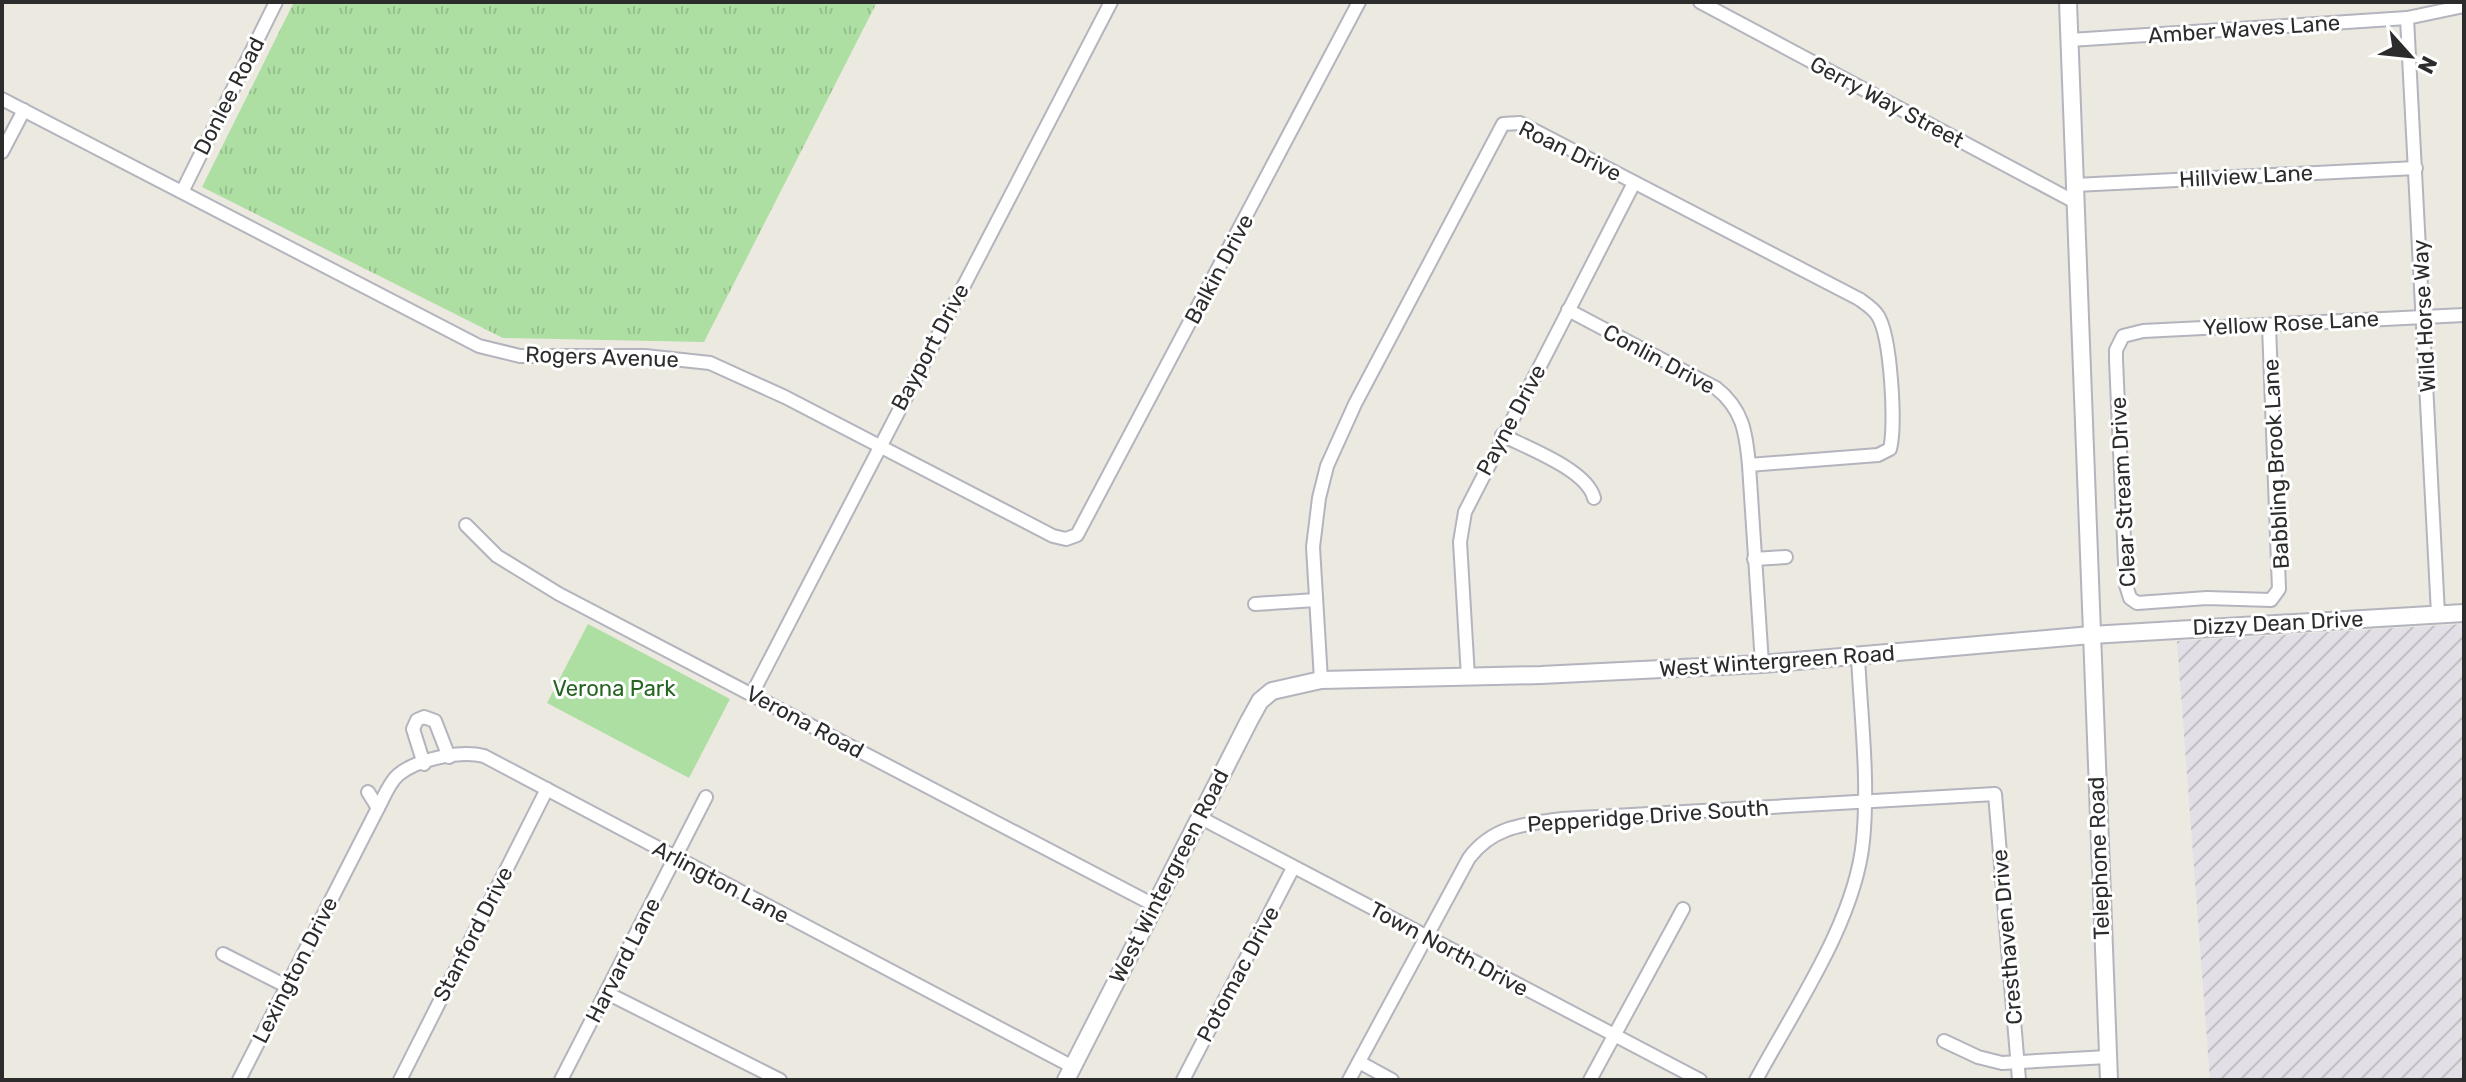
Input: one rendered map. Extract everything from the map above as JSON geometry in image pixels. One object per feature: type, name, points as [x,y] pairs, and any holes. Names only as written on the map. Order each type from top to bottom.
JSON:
[{"type":"street","name":"Donlee Road","points":[[183,190],[276,2]]},
{"type":"street","name":"Bayport Drive","points":[[752,694],[1111,2]]},
{"type":"street","name":"Balkin Drive","points":[[1077,535],[1359,2]]},
{"type":"street","name":"Gerry Way Street","points":[[1700,2],[2075,193]]},
{"type":"street","points":[[2068,2],[2091,635]]},
{"type":"street","name":"Amber Waves Lane","points":[[2070,40],[2407,18],[2464,6]]},
{"type":"street","name":"Wild Horse Way","points":[[2407,18],[2425,316],[2438,614]]},
{"type":"street","name":"Rogers Avenue","points":[[2,99],[183,190],[479,346],[520,356],[645,356],[710,363],[785,397],[1053,536],[1066,539],[1077,535]]},
{"type":"street","points":[[2,152],[24,110]]},
{"type":"street","name":"Roan Drive","points":[[1321,680],[1313,547],[1327,466],[1355,404],[1503,124],[1520,123],[1859,299],[1878,316],[1883,329],[1889,377],[1890,449],[1878,455],[1749,465]]},
{"type":"street","name":"Hillview Lane","points":[[2075,193],[2416,168]]},
{"type":"street","name":"Payne Drive","points":[[1468,677],[1460,542],[1469,501],[1634,183]]},
{"type":"street","name":"Conlin Drive","points":[[1568,310],[1728,397],[1742,419],[1749,465],[1762,664]]},
{"type":"street","name":"Yellow Rose Lane","points":[[2120,340],[2130,332],[2143,331],[2464,315]]},
{"type":"street","name":"Babbling Brook Lane","points":[[2269,326],[2281,580],[2271,600]]},
{"type":"street","name":"Clear Stream Drive","points":[[2120,340],[2116,360],[2126,585],[2130,598],[2137,603],[2207,598],[2271,600]]},
{"type":"street","points":[[1502,435],[1581,477],[1592,489],[1594,498]]},
{"type":"street","name":"Verona Road","points":[[466,525],[497,556],[559,594],[1154,905]]},
{"type":"street","points":[[1754,559],[1786,557]]},
{"type":"street","points":[[1255,604],[1316,600]]},
{"type":"street","name":"Dizzy Dean Drive","points":[[2091,635],[2464,613]]},
{"type":"street","name":"West Wintergreen Road","points":[[1069,1073],[1260,701],[1283,687],[1321,680],[1762,664],[2091,635]]},
{"type":"street","name":"Telephone Road","points":[[2091,635],[2109,1080]]},
{"type":"street","points":[[1756,1080],[1848,902],[1863,843],[1865,801],[1858,657]]},
{"type":"street","points":[[424,764],[413,729],[417,720],[424,717],[435,721],[449,757]]},
{"type":"street","name":"Arlington Lane","points":[[351,861],[399,774],[466,753],[484,756],[1069,1073]]},
{"type":"street","name":"Stanford Drive","points":[[400,1080],[547,789]]},
{"type":"street","points":[[368,792],[378,808]]},
{"type":"street","name":"Pepperidge Drive South","points":[[1349,1080],[1475,850],[1498,831],[1514,825],[1995,794]]},
{"type":"street","name":"Cresthaven Drive","points":[[1995,794],[2019,1080]]},
{"type":"street","name":"Harvard Lane","points":[[561,1080],[706,797]]},
{"type":"street","name":"Town North Drive","points":[[1199,817],[1700,1080]]},
{"type":"street","name":"Lexington Drive","points":[[239,1080],[351,861]]},
{"type":"street","name":"Potomac Drive","points":[[1183,1080],[1293,868]]},
{"type":"street","points":[[1590,1080],[1683,909]]},
{"type":"street","points":[[223,954],[286,986]]},
{"type":"street","points":[[607,993],[780,1080]]},
{"type":"street","points":[[1944,1041],[1978,1057],[2017,1063],[2107,1057]]},
{"type":"street","points":[[1359,1062],[1392,1080]]},
{"type":"shaded area","points":[[2464,624],[2464,1080],[2210,1080],[2177,641]]},
{"type":"green space","points":[[294,2],[877,2],[704,342],[503,338],[202,187]]},
{"type":"green space","name":"Verona Park","points":[[588,624],[730,699],[689,778],[547,703]]}]
